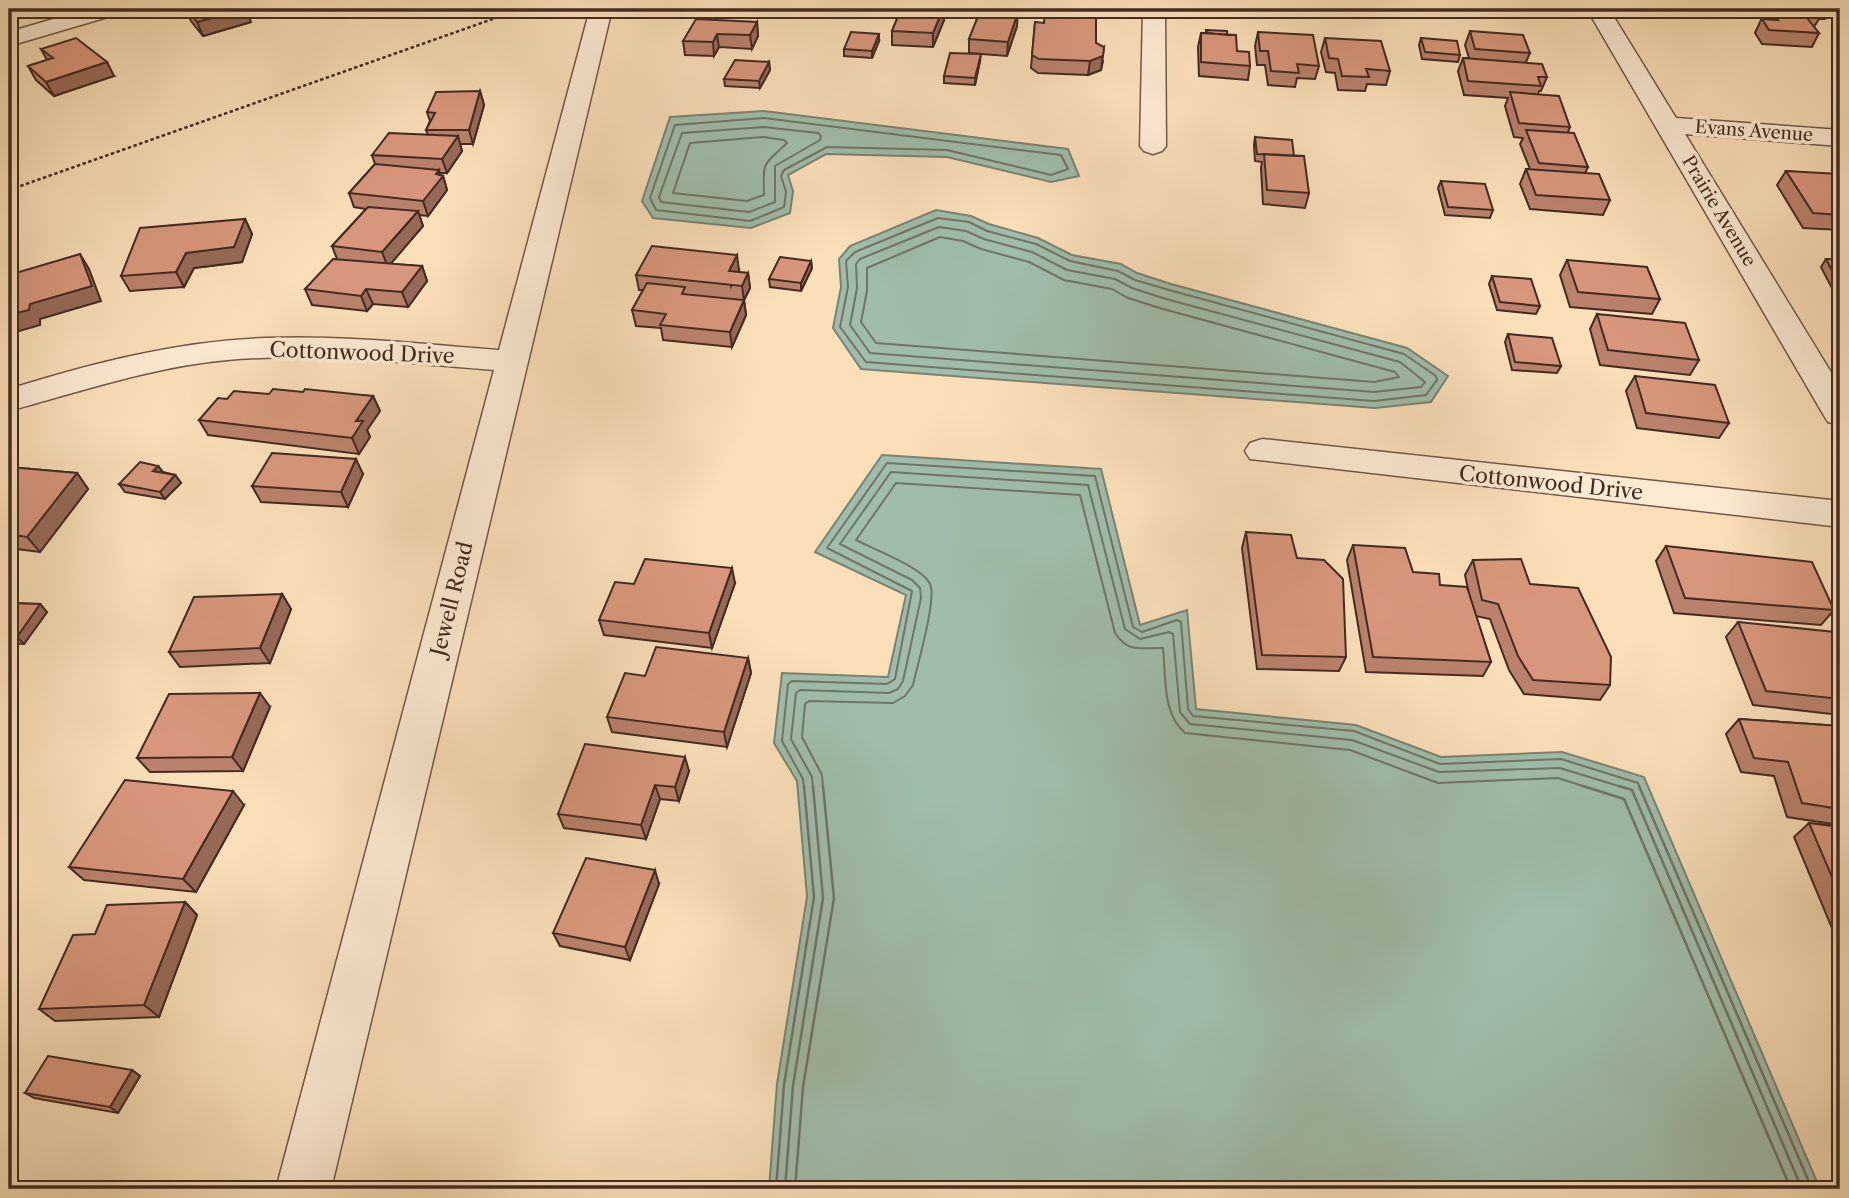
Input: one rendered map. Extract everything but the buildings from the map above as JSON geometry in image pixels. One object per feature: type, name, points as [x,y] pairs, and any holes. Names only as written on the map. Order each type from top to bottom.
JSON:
[{"type":"street","points":[[9,39],[110,9]]},
{"type":"street","name":"Jewell Road","points":[[303,1189],[601,9]]},
{"type":"street","points":[[1153,146],[1154,9]]},
{"type":"street","name":"Prairie Avenue","points":[[1591,9],[1668,125],[1840,414]]},
{"type":"street","name":"Evans Avenue","points":[[1668,125],[1840,138]]},
{"type":"street","name":"Cottonwood Drive","points":[[9,400],[72,379],[209,353],[255,349],[331,348],[512,360]]},
{"type":"street","name":"Cottonwood Drive","points":[[1262,452],[1840,514]]},
{"type":"path","points":[[9,190],[521,9]]},
{"type":"water","points":[[764,111],[1068,149],[1079,176],[1051,182],[947,157],[826,154],[788,175],[793,191],[790,213],[751,228],[653,218],[642,201],[670,117]]},
{"type":"water","points":[[936,210],[971,216],[1038,238],[1072,255],[1121,264],[1137,273],[1171,284],[1407,348],[1448,376],[1431,402],[1375,408],[861,369],[833,328],[841,287],[839,259],[850,246]]},
{"type":"water","points":[[882,455],[1101,469],[1140,625],[1187,610],[1196,709],[1356,725],[1441,757],[1562,752],[1644,777],[1820,1189],[769,1189],[777,1084],[807,897],[797,781],[774,743],[782,673],[888,677],[906,595],[815,552]]}]
